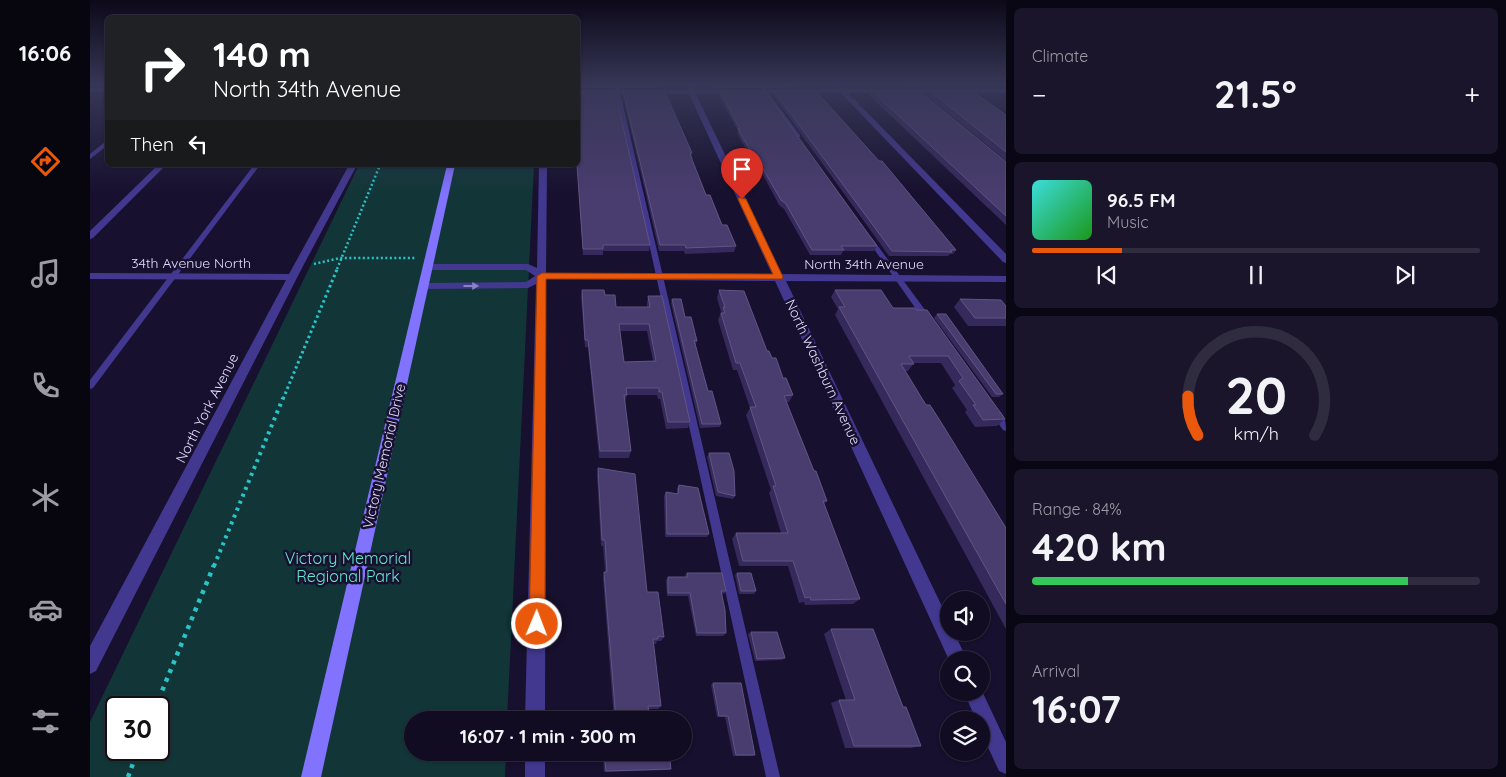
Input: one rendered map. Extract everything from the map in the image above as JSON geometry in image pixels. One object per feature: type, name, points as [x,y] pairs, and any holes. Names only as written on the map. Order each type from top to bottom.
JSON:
[{"type":"street","name":"North Washburn Avenue","points":[[705,120],[954,651]]},
{"type":"street","points":[[870,120],[1006,260]]},
{"type":"street","points":[[90,236],[160,167]]},
{"type":"street","name":"North York Avenue","points":[[90,665],[294,272],[352,167]]},
{"type":"street","name":"Victory Memorial Drive","points":[[311,777],[423,286],[424,262],[450,167]]},
{"type":"street","points":[[535,711],[543,167]]},
{"type":"street","name":"North 34th Avenue","points":[[424,262],[528,267],[542,276],[1006,279]]},
{"type":"street","name":"34th Avenue North","points":[[90,276],[172,277],[294,272]]},
{"type":"street","name":"North 34th Avenue","points":[[423,286],[528,286],[542,276]]},
{"type":"street","points":[[977,701],[1006,764]]},
{"type":"street","points":[[535,761],[535,777]]},
{"type":"lane","points":[[624,120],[772,777]]},
{"type":"lane","points":[[787,120],[804,144]]},
{"type":"lane","points":[[90,156],[105,144]]},
{"type":"lane","points":[[90,386],[255,167]]},
{"type":"lane","points":[[867,234],[932,324]]},
{"type":"lane","points":[[989,404],[1006,427]]},
{"type":"path","points":[[160,696],[379,167]]},
{"type":"path","points":[[294,272],[340,258],[424,262]]},
{"type":"path","points":[[128,777],[134,761]]},
{"type":"green space","name":"Victory Memorial Regional Park","points":[[358,167],[534,167],[507,711],[404,711],[404,761],[506,761],[505,777],[90,777],[90,722]]},
{"type":"building","points":[[580,120],[622,120],[650,245],[603,245],[603,249],[583,249],[577,167],[580,167]]},
{"type":"building","points":[[630,120],[678,120],[692,153],[690,153],[706,195],[710,195],[722,225],[727,225],[736,246],[686,248],[685,245],[660,245]]},
{"type":"building","points":[[735,120],[786,120],[877,246],[841,246],[844,250],[812,250],[786,204],[781,200],[762,167],[758,164],[738,129],[740,129]]},
{"type":"building","points":[[796,120],[842,120],[879,161],[882,161],[956,250],[950,250],[952,252],[892,251]]},
{"type":"building","points":[[903,120],[955,120],[1006,162],[1006,216]]},
{"type":"building","points":[[967,120],[1006,120],[1006,152]]},
{"type":"building","points":[[582,290],[604,290],[605,295],[615,295],[616,307],[650,307],[648,296],[662,296],[690,422],[668,422],[662,392],[659,392],[659,388],[626,388],[627,395],[624,395],[631,451],[600,451],[588,340],[585,340]],"holes":[[[619,324],[649,324],[656,361],[624,362]]]},
{"type":"building","points":[[719,290],[744,291],[767,351],[769,351],[772,358],[776,358],[783,378],[786,378],[793,395],[784,396],[814,471],[816,471],[827,501],[823,501],[860,599],[811,600],[810,597],[805,598],[793,561],[743,561],[736,533],[788,533],[773,486],[776,486],[750,407],[756,407],[740,363],[736,363],[721,313],[725,313],[723,307],[725,307]]},
{"type":"building","points":[[835,290],[881,290],[893,308],[927,310],[1005,419],[983,420],[973,405],[976,405],[959,381],[963,378],[948,356],[909,356],[914,364],[901,364],[926,405],[930,405],[1006,528],[1006,604],[839,307],[845,307]]},
{"type":"building","points":[[672,299],[681,299],[685,317],[691,317],[697,341],[694,340],[708,391],[712,391],[721,424],[702,424]]},
{"type":"building","points":[[960,299],[1001,300],[1006,306],[1006,318],[975,318]]},
{"type":"building","points":[[937,314],[946,314],[1003,394],[996,394]]},
{"type":"building","points":[[709,453],[729,453],[734,471],[735,496],[718,492]]},
{"type":"building","points":[[598,468],[635,474],[647,592],[658,592],[664,637],[658,636],[658,639],[653,639],[661,706],[648,706],[649,711],[615,711],[604,572],[607,572],[605,540],[602,540]]},
{"type":"building","points":[[679,485],[698,488],[709,534],[667,534],[666,492],[678,494]]},
{"type":"building","points":[[687,573],[722,573],[726,591],[721,591],[725,610],[726,633],[697,633],[690,593],[668,593],[668,577],[688,577]]},
{"type":"building","points":[[737,573],[751,573],[756,591],[741,591]]},
{"type":"building","points":[[831,629],[873,629],[903,707],[906,707],[921,746],[854,746],[839,700],[855,700]]},
{"type":"building","points":[[751,632],[777,632],[785,658],[757,659]]},
{"type":"building","points":[[713,683],[741,683],[755,755],[736,755],[728,716],[719,716]]},
{"type":"building","points":[[605,761],[670,761],[671,769],[606,771]]},
{"type":"route","points":[[537,624],[542,276],[779,277],[742,199]]}]
